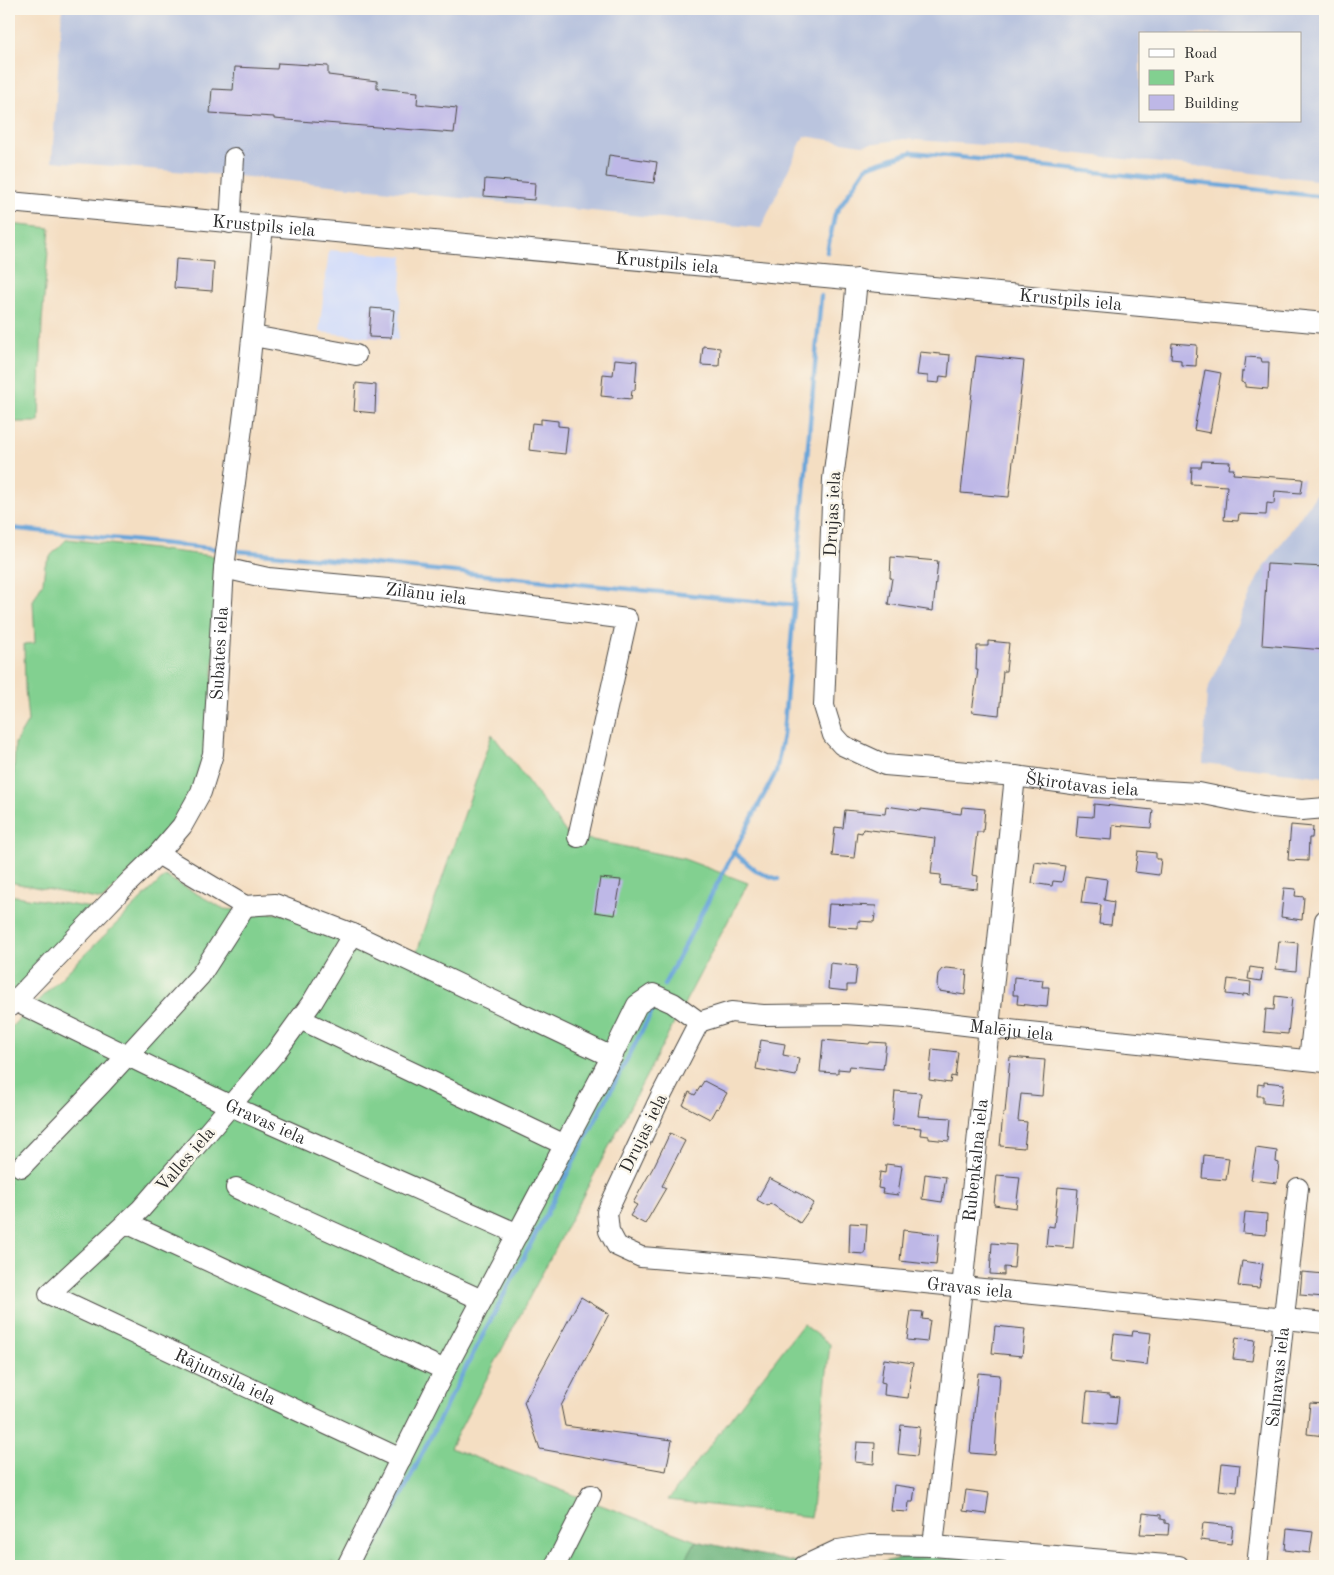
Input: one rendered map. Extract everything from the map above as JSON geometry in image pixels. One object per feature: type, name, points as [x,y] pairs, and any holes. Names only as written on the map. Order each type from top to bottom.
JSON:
[{"type":"street","points":[[230,223],[234,158]]},
{"type":"street","name":"Krustpils iela","points":[[9,202],[1325,323]]},
{"type":"street","name":"Subates iela","points":[[12,1004],[158,854],[182,826],[201,792],[213,754],[224,568],[252,336],[263,226]]},
{"type":"street","name":"Drujas iela","points":[[842,745],[833,735],[824,706],[833,479],[857,279]]},
{"type":"street","points":[[252,336],[356,355]]},
{"type":"street","name":"Zilānu iela","points":[[224,568],[268,578],[399,590],[627,619],[578,837]]},
{"type":"street","name":"Šķirotavas iela","points":[[842,745],[885,765],[1016,776],[1080,785],[1199,793],[1263,806],[1302,810],[1325,808]]},
{"type":"street","name":"Rubeņkalna iela","points":[[933,1546],[1016,776]]},
{"type":"street","points":[[158,854],[244,906],[275,904],[353,934],[612,1058]]},
{"type":"street","points":[[21,1167],[200,976],[244,906]]},
{"type":"street","points":[[1317,1061],[1325,920]]},
{"type":"street","name":"Valles iela","points":[[49,1294],[141,1209],[231,1106],[276,1052],[313,1001],[353,934]]},
{"type":"street","points":[[347,1566],[445,1370],[612,1058],[637,1005],[653,994],[673,1003],[699,1022]]},
{"type":"street","name":"Gravas iela","points":[[12,1004],[231,1106],[518,1234]]},
{"type":"street","name":"Malēju iela","points":[[699,1022],[731,1012],[763,1015],[845,1014],[906,1018],[1317,1061]]},
{"type":"street","points":[[300,1018],[565,1145]]},
{"type":"street","name":"Drujas iela","points":[[617,1246],[609,1232],[607,1212],[661,1096],[699,1022]]},
{"type":"street","points":[[236,1188],[482,1300]]},
{"type":"street","name":"Salnavas iela","points":[[1257,1566],[1298,1188]]},
{"type":"street","points":[[126,1223],[445,1370]]},
{"type":"street","name":"Gravas iela","points":[[617,1246],[641,1257],[753,1266],[1325,1323]]},
{"type":"street","name":"Rājumsila iela","points":[[49,1294],[401,1459]]},
{"type":"street","points":[[554,1566],[591,1495]]},
{"type":"street","points":[[804,1566],[838,1550],[870,1545],[933,1546],[1179,1566]]},
{"type":"shaded area","points":[[62,9],[1325,9],[1325,181],[1034,149],[904,139],[862,145],[804,136],[761,228],[260,178],[52,161]]},
{"type":"shaded area","points":[[329,250],[403,256],[398,340],[319,332]]},
{"type":"shaded area","points":[[1325,482],[1325,777],[1203,763],[1207,691],[1259,575]]},
{"type":"green space","points":[[9,224],[50,228],[42,321],[39,422],[9,422]]},
{"type":"green space","points":[[67,539],[222,557],[206,764],[170,832],[102,900],[9,882],[15,743],[28,721],[24,644],[35,643],[33,601],[43,582],[45,565],[52,554]]},
{"type":"green space","points":[[492,734],[568,835],[684,859],[748,883],[450,1448],[696,1541],[682,1566],[336,1566],[332,1561],[331,1566],[9,1566],[9,1029],[165,876],[224,909],[283,914],[417,952]]},
{"type":"green space","points":[[9,895],[92,908],[9,996]]},
{"type":"green space","points":[[803,1324],[830,1344],[811,1517],[668,1500]]},
{"type":"green space","points":[[696,1541],[811,1566],[682,1566]]},
{"type":"green space","points":[[933,1546],[1178,1566],[865,1566],[897,1559]]},
{"type":"building","points":[[278,63],[328,66],[328,75],[377,81],[377,88],[418,92],[417,104],[457,108],[454,133],[210,113],[212,89],[233,90],[235,67],[277,69]]},
{"type":"building","points":[[609,155],[657,162],[654,183],[606,177]]},
{"type":"building","points":[[485,179],[535,183],[534,200],[484,196]]},
{"type":"building","points":[[176,259],[214,262],[212,291],[174,288]]},
{"type":"building","points":[[371,308],[394,310],[391,338],[369,337]]},
{"type":"building","points":[[1172,343],[1197,345],[1196,366],[1181,365],[1181,360],[1171,359]]},
{"type":"building","points":[[703,346],[720,348],[719,366],[701,365]]},
{"type":"building","points":[[920,352],[950,355],[948,377],[940,376],[939,383],[928,382],[928,376],[917,375]]},
{"type":"building","points":[[976,356],[1024,361],[1009,497],[961,493]]},
{"type":"building","points":[[1246,357],[1261,358],[1262,362],[1269,362],[1268,389],[1245,387],[1245,383],[1241,382]]},
{"type":"building","points":[[615,359],[637,361],[635,390],[632,390],[631,399],[601,396],[603,374],[613,375]]},
{"type":"building","points":[[1205,370],[1221,373],[1210,433],[1194,430]]},
{"type":"building","points":[[356,383],[376,385],[375,413],[354,411]]},
{"type":"building","points":[[541,419],[558,421],[558,426],[568,427],[565,454],[529,450],[532,423],[541,424]]},
{"type":"building","points":[[1202,461],[1230,462],[1229,469],[1234,469],[1233,474],[1303,479],[1301,493],[1275,491],[1274,504],[1267,503],[1266,515],[1239,514],[1238,521],[1224,520],[1227,486],[1191,484],[1192,467],[1201,467]]},
{"type":"building","points":[[891,557],[938,561],[933,611],[888,604],[892,578],[890,578]]},
{"type":"building","points":[[1267,564],[1325,567],[1325,650],[1262,645]]},
{"type":"building","points":[[988,641],[1009,643],[1006,671],[1003,671],[999,715],[972,712],[978,670],[976,670],[977,646],[988,646]]},
{"type":"building","points":[[1094,804],[1153,810],[1151,828],[1113,825],[1112,840],[1076,837],[1078,816],[1093,817]]},
{"type":"building","points":[[886,806],[961,814],[962,807],[985,809],[983,832],[977,832],[972,875],[978,876],[977,889],[940,885],[941,875],[931,874],[935,838],[863,829],[862,833],[857,832],[854,858],[832,856],[835,827],[843,828],[845,810],[885,814]]},
{"type":"building","points":[[1291,825],[1313,827],[1312,838],[1309,838],[1308,861],[1288,860]]},
{"type":"building","points":[[1138,851],[1156,853],[1156,859],[1161,859],[1159,875],[1135,872]]},
{"type":"building","points":[[1035,862],[1065,866],[1062,882],[1053,881],[1052,886],[1032,883]]},
{"type":"building","points":[[1085,876],[1107,879],[1104,900],[1114,902],[1111,925],[1099,924],[1101,905],[1081,903]]},
{"type":"building","points":[[600,878],[621,880],[615,915],[595,912]]},
{"type":"building","points":[[1284,888],[1296,889],[1295,896],[1304,897],[1302,920],[1281,917]]},
{"type":"building","points":[[829,904],[876,906],[874,922],[858,921],[858,928],[827,926]]},
{"type":"building","points":[[1279,941],[1298,943],[1296,971],[1276,969]]},
{"type":"building","points":[[830,963],[857,966],[855,985],[847,985],[847,991],[828,989]]},
{"type":"building","points":[[1250,967],[1263,969],[1261,981],[1248,979]]},
{"type":"building","points":[[942,969],[967,970],[965,995],[939,991],[937,986],[938,974]]},
{"type":"building","points":[[1014,977],[1043,980],[1042,987],[1049,987],[1047,1007],[1017,1004],[1018,995],[1013,995]]},
{"type":"building","points":[[1228,979],[1251,982],[1250,995],[1226,994]]},
{"type":"building","points":[[1275,996],[1292,998],[1288,1034],[1264,1032],[1266,1009],[1274,1010]]},
{"type":"building","points":[[761,1040],[785,1044],[783,1055],[799,1058],[796,1076],[756,1069]]},
{"type":"building","points":[[823,1040],[869,1044],[870,1042],[886,1043],[883,1069],[850,1066],[849,1070],[838,1069],[838,1073],[820,1072]]},
{"type":"building","points":[[932,1049],[958,1052],[955,1077],[951,1076],[950,1083],[929,1080]]},
{"type":"building","points":[[1010,1057],[1045,1060],[1042,1096],[1021,1094],[1018,1121],[1027,1122],[1024,1148],[1000,1146]]},
{"type":"building","points":[[704,1081],[727,1093],[710,1119],[683,1105],[689,1092],[695,1095]]},
{"type":"building","points":[[1264,1082],[1284,1084],[1281,1105],[1263,1103],[1263,1096],[1257,1096],[1258,1084],[1264,1085]]},
{"type":"building","points":[[895,1091],[921,1093],[918,1116],[951,1118],[949,1141],[929,1139],[929,1136],[920,1135],[921,1128],[892,1126]]},
{"type":"building","points":[[670,1133],[685,1141],[662,1186],[666,1188],[645,1224],[630,1216],[637,1205],[633,1203]]},
{"type":"building","points":[[1256,1148],[1277,1151],[1276,1162],[1279,1163],[1277,1183],[1251,1180]]},
{"type":"building","points":[[1204,1155],[1229,1158],[1226,1180],[1202,1178]]},
{"type":"building","points":[[886,1164],[902,1166],[898,1195],[882,1193],[883,1189],[878,1188],[880,1172],[885,1173]]},
{"type":"building","points":[[925,1174],[946,1177],[942,1202],[922,1199]]},
{"type":"building","points":[[997,1175],[1020,1177],[1016,1208],[994,1205]]},
{"type":"building","points":[[769,1178],[814,1203],[800,1223],[770,1203],[768,1206],[757,1200]]},
{"type":"building","points":[[1058,1187],[1078,1189],[1073,1248],[1046,1246],[1048,1226],[1054,1227]]},
{"type":"building","points":[[1245,1212],[1267,1214],[1266,1235],[1243,1233]]},
{"type":"building","points":[[850,1223],[867,1224],[865,1254],[849,1253]]},
{"type":"building","points":[[903,1230],[939,1234],[936,1265],[900,1261]]},
{"type":"building","points":[[992,1243],[1016,1245],[1014,1268],[1004,1267],[1004,1275],[990,1274]]},
{"type":"building","points":[[1242,1261],[1263,1264],[1259,1288],[1238,1286]]},
{"type":"building","points":[[1302,1272],[1325,1274],[1325,1297],[1300,1295]]},
{"type":"building","points":[[581,1297],[609,1314],[561,1406],[565,1426],[672,1440],[666,1471],[540,1449],[524,1402]]},
{"type":"building","points":[[911,1311],[923,1312],[922,1319],[930,1320],[927,1342],[907,1340]]},
{"type":"building","points":[[995,1326],[1025,1329],[1022,1356],[992,1353]]},
{"type":"building","points":[[1133,1331],[1151,1333],[1147,1365],[1111,1361],[1114,1334],[1132,1336]]},
{"type":"building","points":[[1236,1337],[1255,1340],[1252,1361],[1233,1359]]},
{"type":"building","points":[[884,1359],[913,1363],[908,1398],[884,1395],[885,1383],[881,1382]]},
{"type":"building","points":[[978,1373],[1000,1375],[995,1455],[970,1453]]},
{"type":"building","points":[[1087,1392],[1110,1394],[1110,1396],[1119,1397],[1116,1425],[1084,1422]]},
{"type":"building","points":[[1310,1403],[1325,1404],[1325,1436],[1307,1434]]},
{"type":"building","points":[[901,1425],[920,1427],[917,1456],[898,1454]]},
{"type":"building","points":[[857,1442],[875,1443],[874,1464],[855,1462]]},
{"type":"building","points":[[1222,1463],[1240,1465],[1237,1492],[1219,1490]]},
{"type":"building","points":[[894,1485],[915,1488],[913,1502],[909,1502],[908,1512],[891,1511]]},
{"type":"building","points":[[966,1490],[989,1493],[986,1514],[963,1511]]},
{"type":"building","points":[[1143,1513],[1161,1515],[1161,1519],[1169,1524],[1168,1535],[1140,1534]]},
{"type":"building","points":[[1203,1523],[1233,1526],[1231,1544],[1201,1540]]},
{"type":"building","points":[[1287,1529],[1313,1532],[1310,1553],[1285,1550]]},
{"type":"waterway","points":[[827,252],[835,214],[866,167],[912,152],[1325,197]]},
{"type":"waterway","points":[[664,985],[776,772],[783,735],[821,296]]},
{"type":"waterway","points":[[9,528],[219,549]]},
{"type":"waterway","points":[[239,551],[794,605]]},
{"type":"waterway","points":[[733,852],[758,872],[778,879]]},
{"type":"waterway","points":[[363,1566],[388,1522],[451,1396],[654,1008]]}]
